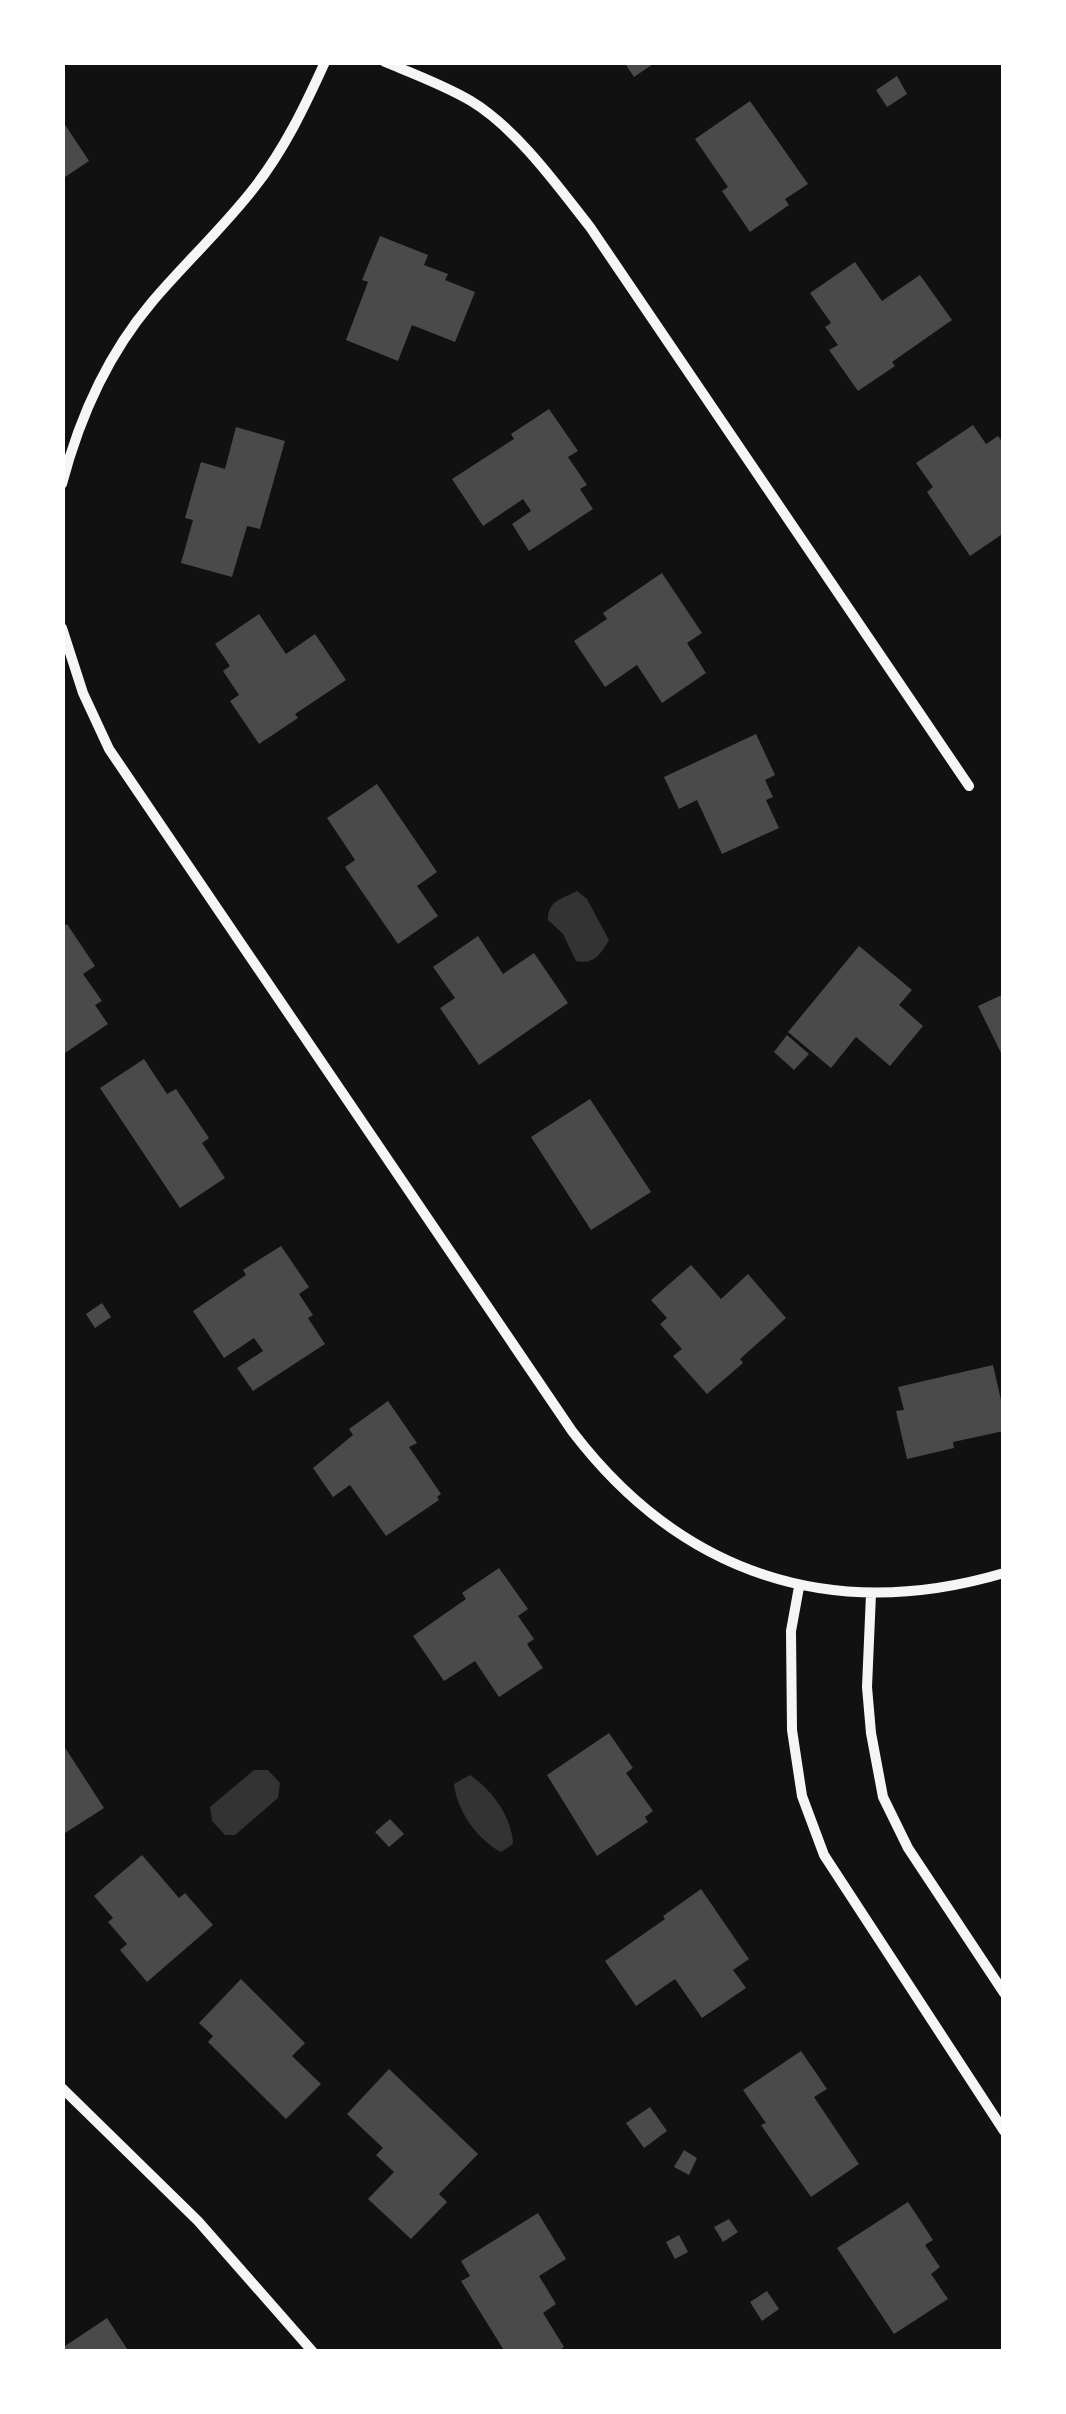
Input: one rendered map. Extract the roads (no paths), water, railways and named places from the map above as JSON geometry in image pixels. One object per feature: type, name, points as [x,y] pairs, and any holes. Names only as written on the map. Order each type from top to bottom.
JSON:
[{"type":"street","points":[[62,484],[68,436],[107,368],[150,304],[255,187],[299,119],[325,62]]},
{"type":"street","points":[[385,62],[474,103],[538,161],[590,226],[969,786]]},
{"type":"street","points":[[62,628],[83,693],[109,749],[593,1458],[641,1507],[708,1552],[800,1587],[871,1594],[971,1583],[1004,1573]]},
{"type":"street","points":[[800,1587],[792,1631],[792,1730],[802,1796],[824,1855],[1004,2131]]},
{"type":"street","points":[[871,1594],[870,1733],[883,1797],[908,1848],[1004,1992]]},
{"type":"street","points":[[62,2088],[198,2220],[312,2352]]}]
